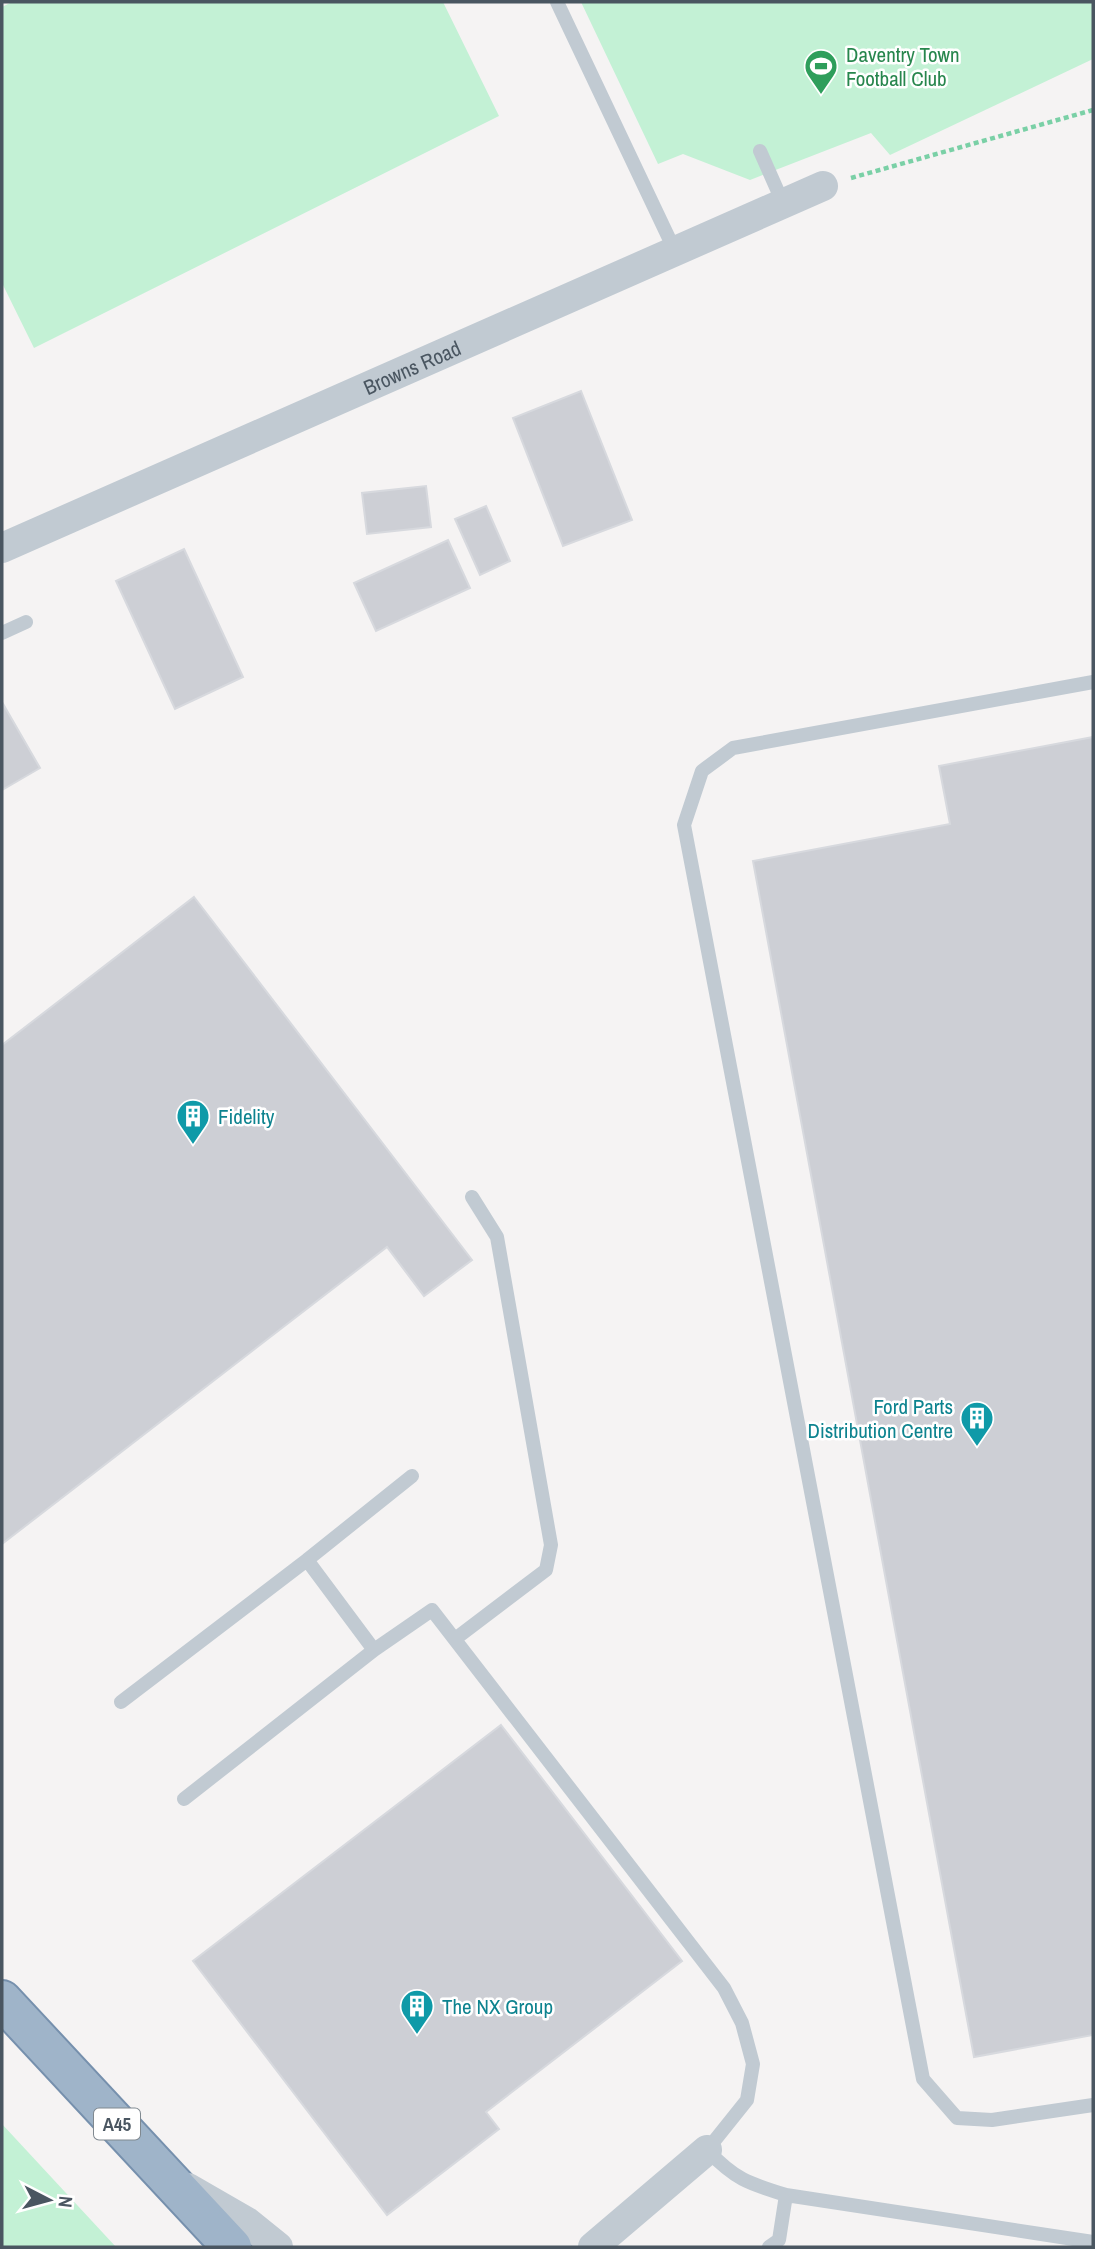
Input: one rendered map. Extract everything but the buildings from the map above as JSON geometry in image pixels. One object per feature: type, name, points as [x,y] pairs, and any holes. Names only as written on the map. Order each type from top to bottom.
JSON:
[{"type":"highway","name":"A45","points":[[2,2000],[232,2247]]},
{"type":"street","name":"Browns Road","points":[[2,548],[823,186]]},
{"type":"street","points":[[593,2247],[707,2150]]},
{"type":"street","points":[[164,2174],[247,2222],[278,2247]]},
{"type":"lane","points":[[557,2],[676,251]]},
{"type":"lane","points":[[760,151],[783,203]]},
{"type":"lane","points":[[2,634],[26,622]]},
{"type":"lane","points":[[1093,682],[733,748],[702,771],[684,825],[923,2079],[957,2118],[992,2120],[1093,2105]]},
{"type":"lane","points":[[455,1639],[546,1570],[551,1545],[498,1237],[472,1197]]},
{"type":"lane","points":[[121,1702],[412,1476]]},
{"type":"lane","points":[[307,1560],[374,1650]]},
{"type":"lane","points":[[184,1800],[374,1650],[432,1610],[724,1988],[742,2022],[753,2064],[747,2100],[707,2150],[729,2172],[754,2185],[786,2195],[1093,2242]]},
{"type":"lane","points":[[778,2245],[786,2195]]},
{"type":"path","points":[[823,186],[1093,110]]},
{"type":"green space","points":[[12,2],[443,2],[499,116],[34,348],[2,283],[2,7]]},
{"type":"green space","name":"Daventry Town Football Club","points":[[581,2],[1093,2],[1093,59],[890,155],[871,133],[750,180],[683,154],[658,164]]},
{"type":"green space","points":[[2,2124],[116,2247],[2,2247]]},
{"type":"place","name":"Daventry Town Football Club","points":[[821,96]]},
{"type":"place","name":"Fidelity","points":[[193,1146]]},
{"type":"place","name":"Ford Parts Distribution Centre","points":[[977,1448]]},
{"type":"place","name":"The NX Group","points":[[417,2036]]}]
